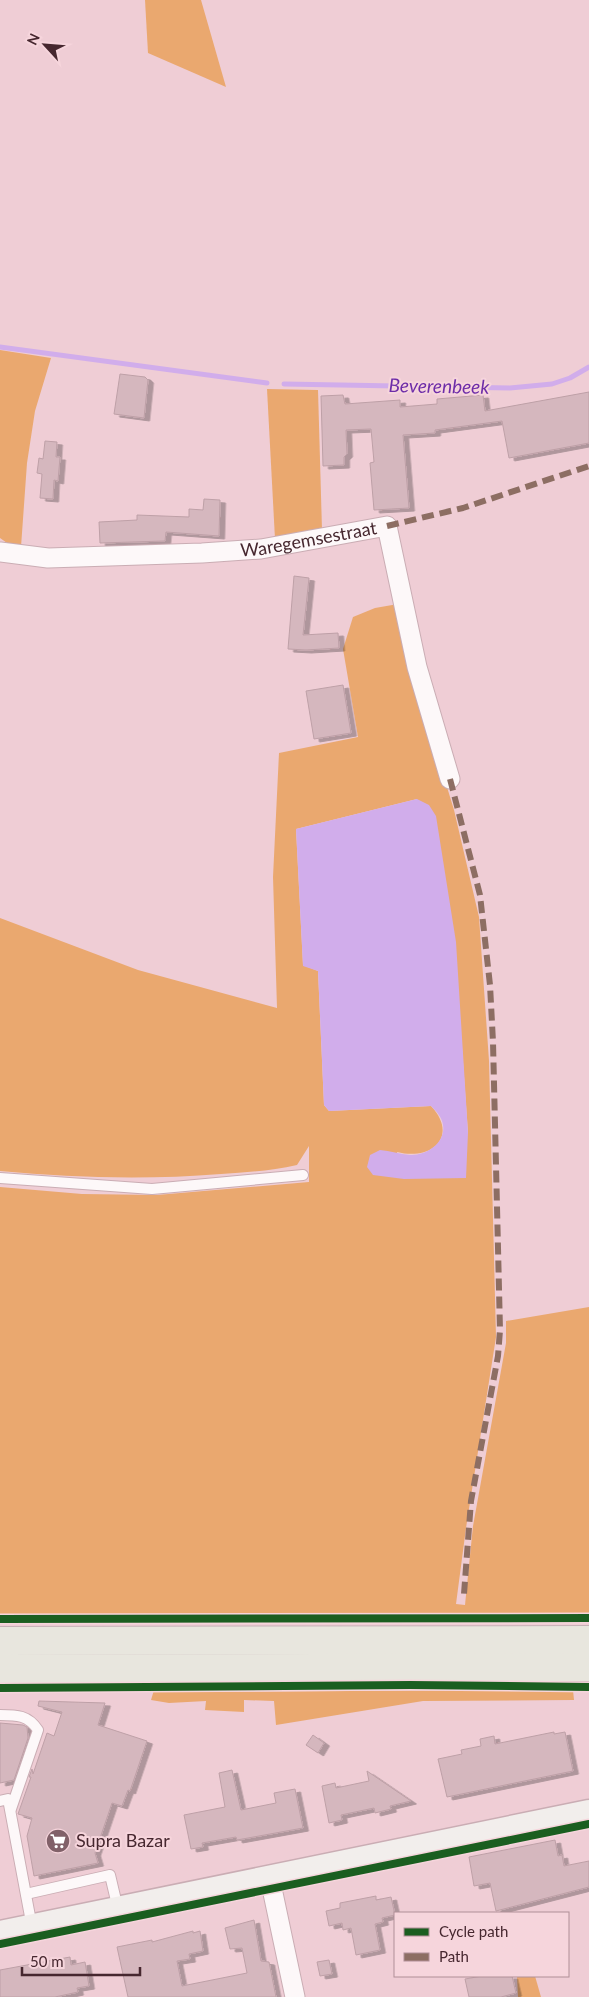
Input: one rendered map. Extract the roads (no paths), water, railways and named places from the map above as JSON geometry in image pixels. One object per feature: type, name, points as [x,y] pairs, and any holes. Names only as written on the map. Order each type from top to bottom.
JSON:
[{"type":"main road","points":[[0,1641],[589,1640]]},
{"type":"main road","points":[[0,1669],[589,1667]]},
{"type":"main road","points":[[0,1934],[589,1813]]},
{"type":"street","name":"Waregemsestraat","points":[[0,552],[48,558],[202,553],[261,549],[387,526],[417,667],[450,779]]},
{"type":"street","points":[[270,1879],[295,1997]]},
{"type":"lane","points":[[0,1178],[152,1189],[303,1175]]},
{"type":"lane","points":[[0,1715],[20,1715],[31,1721],[38,1730],[10,1810]]},
{"type":"lane","points":[[0,1801],[8,1800],[32,1928]]},
{"type":"lane","points":[[26,1894],[110,1874],[118,1910]]},
{"type":"waterway","name":"Beverenbeek","points":[[0,347],[267,383]]},
{"type":"waterway","name":"Beverenbeek","points":[[284,384],[510,388],[552,384],[570,378],[589,367]]},
{"type":"place","name":"Supra Bazar","points":[[58,1841]]}]
